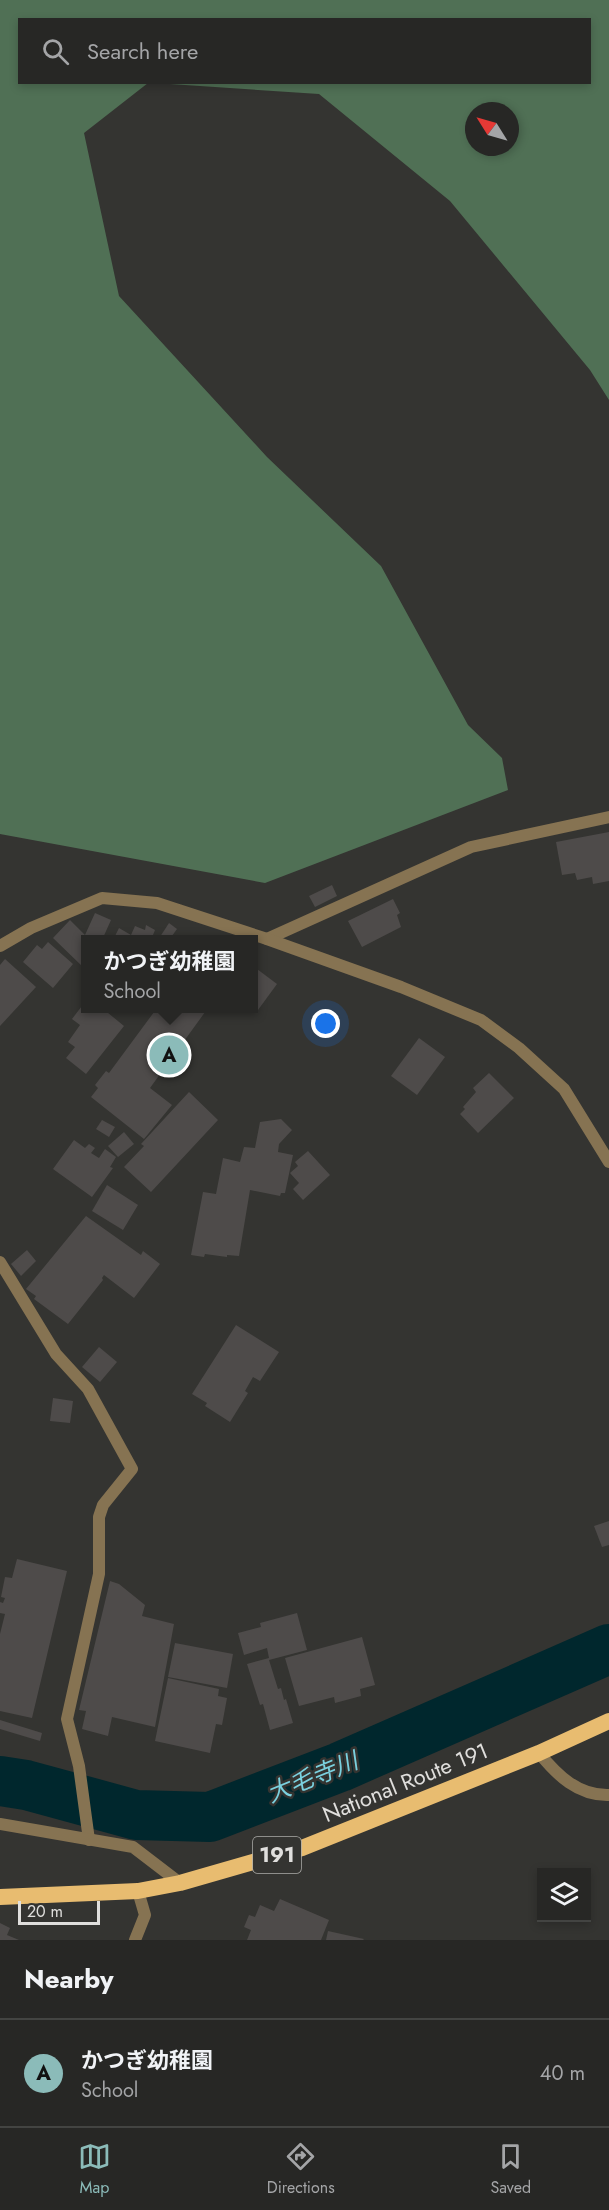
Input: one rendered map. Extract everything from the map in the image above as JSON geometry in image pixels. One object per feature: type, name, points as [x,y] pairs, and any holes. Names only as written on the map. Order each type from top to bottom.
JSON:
[{"type":"highway","name":"National Route 191","points":[[0,1898],[138,1891],[180,1883],[302,1848],[539,1753],[609,1720]]},
{"type":"street","points":[[267,939],[471,847],[609,817]]},
{"type":"street","points":[[0,946],[30,928],[102,898],[157,903],[255,935]]},
{"type":"street","points":[[258,936],[402,987],[481,1020],[519,1048],[564,1089],[609,1162]]},
{"type":"street","points":[[0,1262],[56,1354],[88,1389],[132,1469],[103,1505],[99,1517],[99,1574],[67,1719],[79,1766],[88,1833]]},
{"type":"street","points":[[539,1753],[555,1772],[578,1788],[599,1795],[609,1795]]},
{"type":"street","points":[[0,1824],[88,1833],[133,1847],[180,1883]]},
{"type":"street","points":[[135,1940],[145,1916],[138,1891]]},
{"type":"green space","points":[[0,0],[609,0],[609,400],[590,370],[450,201],[319,94],[170,84],[591,84],[591,18],[18,18],[18,84],[147,84],[84,133],[119,296],[267,457],[381,566],[468,725],[502,758],[508,790],[265,883],[0,834]]},
{"type":"building","points":[[609,832],[609,881],[593,884],[592,877],[577,880],[575,873],[562,875],[556,842]]},
{"type":"building","points":[[332,885],[337,896],[315,907],[309,896]]},
{"type":"building","points":[[393,899],[400,913],[397,915],[401,927],[362,947],[348,921]]},
{"type":"building","points":[[95,913],[111,920],[104,935],[85,935]]},
{"type":"building","points":[[70,920],[85,935],[81,935],[81,965],[53,938]]},
{"type":"building","points":[[169,923],[177,929],[173,935],[161,935]]},
{"type":"building","points":[[146,925],[155,930],[153,935],[131,935],[135,926],[145,930]]},
{"type":"building","points":[[119,928],[131,935],[116,935]]},
{"type":"building","points":[[48,942],[73,964],[53,988],[23,962],[37,945],[42,949]]},
{"type":"building","points":[[5,959],[36,987],[0,1026],[0,965]]},
{"type":"building","points":[[258,970],[277,984],[258,1010]]},
{"type":"building","points":[[81,1007],[81,1013],[108,1013],[124,1026],[86,1074],[66,1058],[75,1047],[68,1042],[80,1025],[72,1019]]},
{"type":"building","points":[[153,1013],[204,1013],[150,1088],[172,1105],[144,1139],[91,1097],[98,1088],[95,1085],[106,1071],[109,1073]]},
{"type":"building","points":[[419,1038],[445,1057],[417,1095],[391,1076]]},
{"type":"building","points":[[489,1073],[514,1098],[478,1133],[460,1114],[476,1092],[473,1088]]},
{"type":"building","points":[[189,1092],[218,1120],[151,1192],[124,1167],[144,1146],[141,1144]]},
{"type":"building","points":[[281,1119],[292,1130],[279,1144],[278,1152],[293,1155],[285,1193],[281,1193],[280,1196],[250,1190],[239,1256],[191,1255],[203,1192],[216,1194],[223,1158],[240,1162],[244,1147],[255,1148],[260,1122]]},
{"type":"building","points":[[102,1120],[115,1127],[109,1137],[96,1129]]},
{"type":"building","points":[[124,1132],[134,1144],[118,1157],[108,1146]]},
{"type":"building","points":[[74,1140],[85,1148],[89,1144],[95,1148],[91,1153],[99,1158],[105,1149],[116,1157],[110,1167],[113,1168],[92,1197],[53,1169]]},
{"type":"building","points":[[308,1151],[330,1175],[303,1200],[293,1189],[299,1183],[290,1173],[298,1166],[295,1162]]},
{"type":"building","points":[[107,1185],[138,1205],[123,1230],[92,1211]]},
{"type":"building","points":[[86,1216],[141,1255],[143,1251],[160,1264],[134,1298],[104,1275],[103,1280],[68,1324],[34,1299],[36,1296],[26,1289]]},
{"type":"building","points":[[27,1250],[36,1261],[21,1276],[11,1264]]},
{"type":"building","points":[[236,1325],[279,1352],[260,1381],[253,1377],[245,1391],[248,1393],[230,1422],[205,1406],[207,1403],[192,1394]]},
{"type":"building","points":[[99,1347],[117,1362],[100,1382],[82,1367]]},
{"type":"building","points":[[53,1398],[73,1401],[70,1423],[50,1421]]},
{"type":"building","points":[[609,1521],[609,1545],[602,1547],[594,1526]]},
{"type":"building","points":[[17,1559],[67,1571],[32,1718],[0,1711],[0,1634],[5,1614],[0,1613],[0,1602],[3,1603],[5,1598],[1,1597],[5,1577],[12,1578]]},
{"type":"building","points":[[110,1581],[119,1584],[145,1605],[142,1616],[174,1624],[155,1727],[112,1717],[108,1736],[82,1729],[86,1711],[79,1710]]},
{"type":"building","points":[[297,1613],[307,1650],[269,1660],[278,1689],[281,1688],[284,1700],[286,1699],[293,1723],[270,1730],[263,1704],[260,1705],[247,1664],[269,1658],[267,1648],[244,1655],[238,1633],[261,1627],[260,1623]]},
{"type":"building","points":[[362,1637],[375,1685],[360,1689],[361,1696],[335,1703],[334,1697],[299,1706],[285,1658]]},
{"type":"building","points":[[175,1643],[233,1654],[227,1688],[168,1677]]},
{"type":"building","points":[[168,1678],[219,1689],[218,1696],[227,1698],[222,1725],[216,1724],[210,1753],[155,1741]]},
{"type":"building","points":[[0,1720],[42,1733],[40,1741],[0,1729]]},
{"type":"building","points":[[280,1899],[329,1920],[321,1940],[247,1940],[251,1930],[244,1927],[249,1915],[255,1917],[260,1905],[274,1911]]},
{"type":"building","points":[[0,1923],[10,1928],[7,1935],[19,1940],[0,1940]]},
{"type":"building","points":[[328,1931],[364,1939],[326,1940]]},
{"type":"waterway","name":"大毛寺川","points":[[0,1781],[26,1785],[136,1815],[210,1817],[340,1767],[609,1649]]},
{"type":"place","name":"かつぎ幼稚園","points":[[169,1055]]}]
